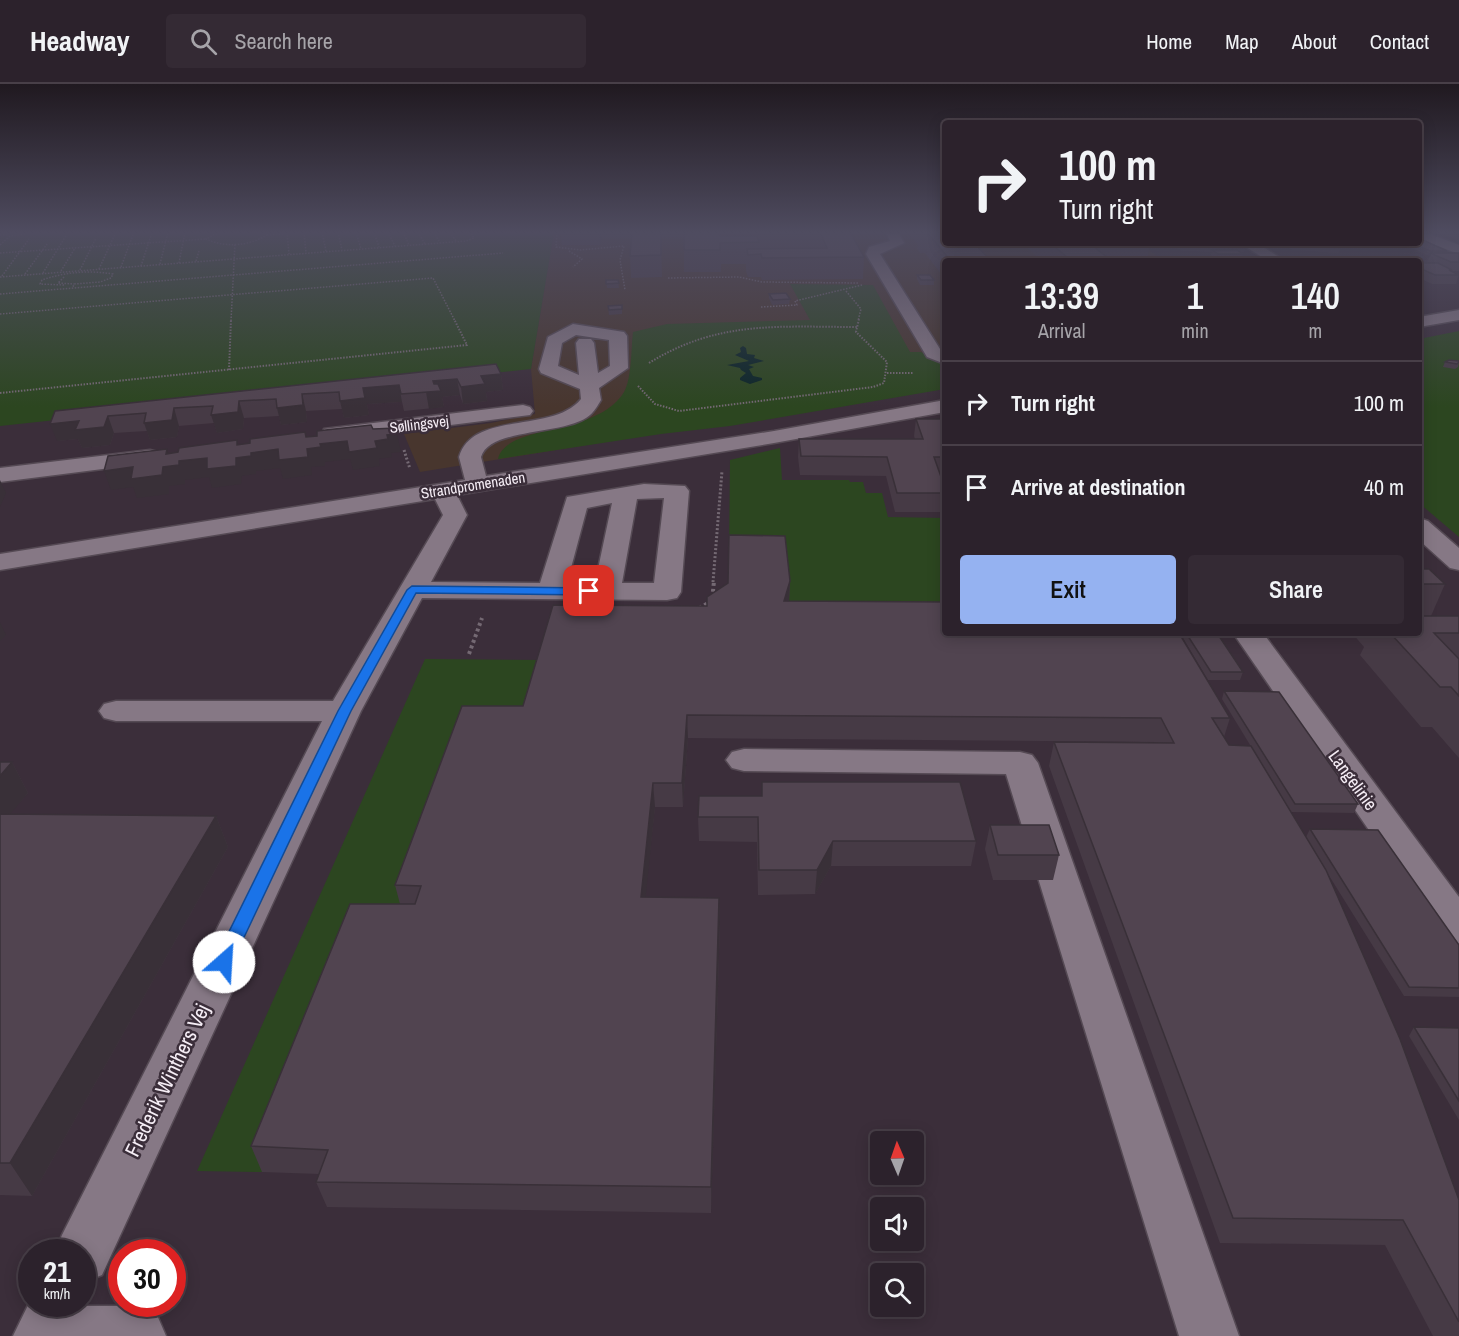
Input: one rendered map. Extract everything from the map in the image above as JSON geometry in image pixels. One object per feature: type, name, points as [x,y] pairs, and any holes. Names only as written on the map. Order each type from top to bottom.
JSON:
[{"type":"street","points":[[894,290],[933,353],[942,357]]},
{"type":"street","points":[[1422,321],[1459,315]]},
{"type":"street","points":[[917,329],[936,329]]},
{"type":"street","points":[[460,487],[471,451],[478,443],[506,432],[553,423],[581,413],[589,407],[591,400],[585,343]]},
{"type":"street","name":"Strandpromenaden","points":[[0,562],[774,437],[942,407]]},
{"type":"street","name":"Søllingsvej","points":[[308,437],[523,411]]},
{"type":"street","points":[[0,475],[169,454]]},
{"type":"street","name":"Frederik Winthers Vej","points":[[90,1239],[344,711],[455,515],[460,487]]},
{"type":"street","points":[[412,590],[667,592],[677,491],[626,494],[576,502],[551,591]]},
{"type":"street","points":[[607,591],[626,494]]},
{"type":"street","points":[[1422,529],[1459,561]]},
{"type":"street","name":"Langelinie","points":[[1250,636],[1459,928]]},
{"type":"street","points":[[116,711],[344,711]]},
{"type":"street","points":[[744,760],[1020,762],[1209,1336]]},
{"type":"street","points":[[49,1325],[136,1336]]},
{"type":"path","points":[[0,294],[43,290]]},
{"type":"path","points":[[229,370],[233,290]]},
{"type":"path","points":[[0,314],[287,290]]},
{"type":"path","points":[[0,393],[467,345],[439,290]]},
{"type":"path","points":[[636,385],[653,404],[667,411],[679,411],[873,387],[884,383],[887,362],[856,332],[861,309],[846,291],[795,301],[798,305],[761,306]]},
{"type":"path","points":[[644,367],[692,339],[720,331],[857,327]]},
{"type":"path","points":[[469,654],[482,617]]},
{"type":"shaded area","points":[[544,290],[942,290],[942,387],[420,472],[404,434],[491,423],[535,414],[531,369]]},
{"type":"green space","points":[[0,290],[544,290],[531,369],[0,426]]},
{"type":"green space","points":[[794,290],[876,290],[910,352],[921,352],[942,362],[942,390],[730,426],[498,459],[505,448],[517,440],[594,416],[611,406],[627,386],[633,332],[667,324],[810,320]]},
{"type":"green space","points":[[1459,331],[1459,537],[1422,506],[1422,338]]},
{"type":"green space","points":[[780,448],[782,480],[863,482],[866,493],[882,493],[888,517],[942,518],[942,624],[783,622],[729,556],[730,460]]},
{"type":"green space","points":[[425,659],[545,660],[526,729],[401,910],[262,1172],[197,1171]]},
{"type":"building","points":[[786,293],[790,299],[773,300],[769,294]]},
{"type":"building","points":[[622,305],[622,309],[609,310],[608,306]]},
{"type":"building","points":[[1449,360],[1459,362],[1457,364],[1445,362]]},
{"type":"building","points":[[496,364],[501,374],[481,376],[485,384],[461,387],[457,379],[433,381],[434,384],[438,384],[441,391],[401,394],[399,385],[363,388],[365,398],[340,401],[339,392],[302,394],[303,405],[277,408],[276,399],[239,401],[238,412],[211,415],[213,406],[174,408],[172,420],[144,423],[146,413],[108,416],[104,427],[75,430],[79,421],[50,424],[55,411]]},
{"type":"building","points":[[916,419],[942,419],[942,457],[934,457],[942,480],[942,493],[897,493],[887,457],[801,456],[799,439],[923,439]]},
{"type":"building","points":[[371,425],[373,429],[396,428],[397,434],[387,435],[388,439],[375,441],[377,448],[349,452],[347,441],[320,444],[321,447],[307,449],[308,457],[279,460],[278,449],[251,453],[251,456],[236,458],[236,466],[207,469],[207,458],[179,461],[179,465],[163,467],[162,475],[131,479],[133,467],[104,471],[108,456],[167,449],[166,454],[178,452],[179,448],[237,440],[237,445],[250,443],[250,439],[305,432],[306,437],[317,436],[317,431]]},
{"type":"building","points":[[729,535],[785,536],[790,581],[784,601],[942,602],[942,636],[1181,636],[1230,718],[1212,718],[1229,745],[1251,746],[1326,870],[1400,1039],[1459,1200],[1459,1322],[1403,1220],[1233,1218],[1054,742],[1174,743],[1161,718],[687,715],[682,783],[653,783],[641,897],[719,898],[711,1187],[316,1182],[328,1150],[251,1146],[350,904],[415,904],[421,886],[395,885],[462,706],[523,706],[553,605],[707,606],[707,597],[728,583]]},
{"type":"building","points":[[1422,569],[1429,569],[1445,584],[1422,584]]},
{"type":"building","points":[[1422,616],[1459,616],[1459,633],[1434,633],[1459,659],[1459,696],[1451,687],[1440,687],[1393,636],[1422,636]]},
{"type":"building","points":[[1188,636],[1219,636],[1243,672],[1211,672]]},
{"type":"building","points":[[1224,691],[1279,692],[1358,804],[1295,804]]},
{"type":"building","points":[[0,762],[12,762],[0,776]]},
{"type":"building","points":[[762,782],[960,782],[976,841],[833,841],[817,870],[759,870],[758,817],[698,817],[699,796],[762,796]]},
{"type":"building","points":[[0,814],[216,816],[10,1163],[0,1163]]},
{"type":"building","points":[[990,825],[1049,825],[1059,855],[998,855]]},
{"type":"building","points":[[1310,829],[1378,830],[1459,945],[1459,988],[1409,987]]},
{"type":"building","points":[[1414,1027],[1459,1028],[1459,1101]]},
{"type":"waterway","points":[[743,348],[744,353],[738,355],[753,356],[746,358],[761,361],[730,365],[751,367],[743,369],[750,375],[742,379],[750,382],[756,380]]},
{"type":"waterway","points":[[756,380],[746,379],[756,377],[760,379],[757,380]]},
{"type":"waterway","points":[[753,380],[751,379],[757,380]]},
{"type":"route","points":[[224,962],[344,711],[412,590],[589,591]]}]
